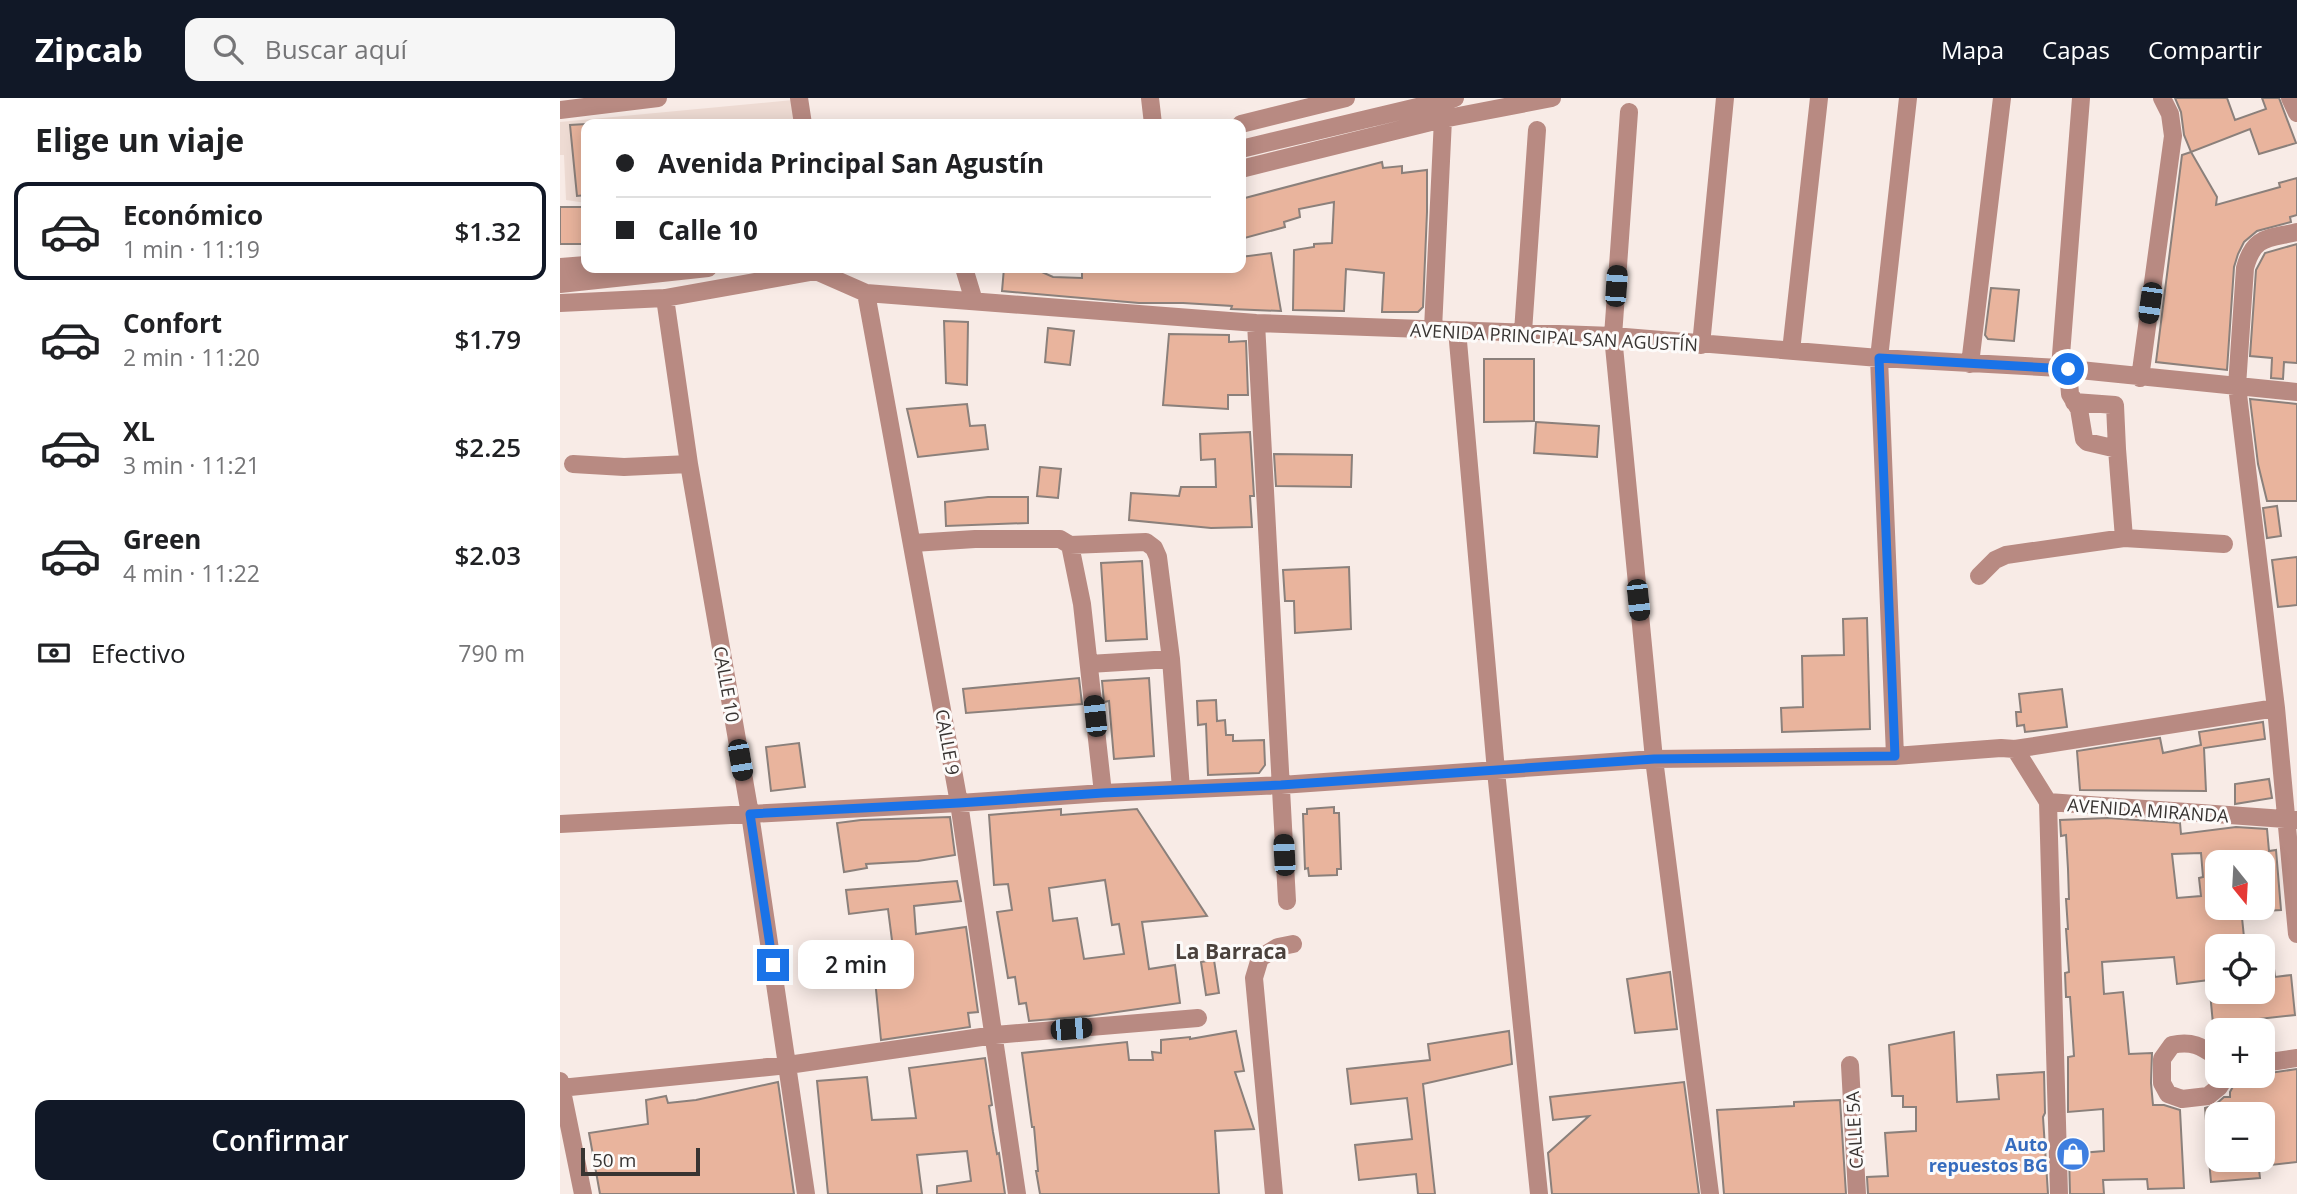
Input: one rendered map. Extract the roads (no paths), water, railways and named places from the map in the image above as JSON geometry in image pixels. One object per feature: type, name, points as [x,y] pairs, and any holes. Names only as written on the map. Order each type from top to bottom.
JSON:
[{"type":"street","points":[[560,110],[658,98]]},
{"type":"street","points":[[799,98],[802,119]]},
{"type":"street","points":[[1150,98],[1152,119]]},
{"type":"street","points":[[1246,122],[1305,103],[1346,98]]},
{"type":"street","points":[[1433,329],[1443,120],[1451,98]]},
{"type":"street","points":[[1246,148],[1451,98]]},
{"type":"street","points":[[1246,168],[1443,120],[1552,98]]},
{"type":"street","points":[[1701,345],[1725,98]]},
{"type":"street","points":[[1791,351],[1819,98]]},
{"type":"street","points":[[1895,756],[1879,358],[1908,98]]},
{"type":"street","points":[[1970,364],[2002,98]]},
{"type":"street","points":[[2081,98],[2064,369],[2070,394],[2079,410],[2084,439],[2117,449]]},
{"type":"street","points":[[2140,378],[2173,136],[2169,114],[2162,98]]},
{"type":"street","points":[[2290,98],[2297,113]]},
{"type":"street","points":[[1629,112],[1613,336],[1654,759],[1710,1194]]},
{"type":"street","points":[[1523,332],[1537,130]]},
{"type":"street","points":[[2297,232],[2258,242],[2249,253],[2245,268],[2237,386],[2291,820],[2297,933]]},
{"type":"street","points":[[560,267],[581,265]]},
{"type":"street","points":[[560,284],[662,273]]},
{"type":"street","points":[[560,303],[665,298],[799,273]]},
{"type":"street","name":"AVENIDA PRINCIPAL SAN AGUSTÍN","points":[[828,273],[866,293],[1256,323],[1613,336],[1701,345],[2064,369],[2297,393]]},
{"type":"street","points":[[966,273],[974,301]]},
{"type":"street","name":"CALLE 9","points":[[866,293],[959,803],[1017,1194]]},
{"type":"street","name":"CALLE 10","points":[[665,298],[689,464],[750,814],[806,1194]]},
{"type":"street","points":[[1256,323],[1287,901]]},
{"type":"street","points":[[1457,330],[1496,771],[1539,1194]]},
{"type":"street","points":[[2074,402],[2115,405],[2124,538]]},
{"type":"street","points":[[573,464],[624,467],[689,464]]},
{"type":"street","points":[[1979,576],[1995,560],[2006,555],[2124,538],[2224,544]]},
{"type":"street","points":[[913,543],[1060,539],[1070,545],[1146,542],[1154,548],[1158,557],[1171,659],[1181,789]]},
{"type":"street","points":[[1070,545],[1082,604],[1103,793]]},
{"type":"street","points":[[1089,664],[1171,659]]},
{"type":"street","points":[[560,824],[1281,785],[1654,759],[1895,756],[2001,748],[2015,750],[2276,708]]},
{"type":"street","name":"AVENIDA MIRANDA","points":[[2015,750],[2048,802],[2291,820]]},
{"type":"street","points":[[2048,802],[2059,1194]]},
{"type":"street","points":[[1274,1194],[1254,978],[1260,958],[1278,947],[1293,944]]},
{"type":"street","points":[[583,1194],[560,1086],[788,1065],[995,1035],[1198,1018]]},
{"type":"street","points":[[2205,1049],[2185,1042],[2172,1045],[2162,1059],[2162,1083],[2168,1094],[2182,1099],[2208,1096],[2218,1088]]},
{"type":"street","points":[[2275,1061],[2297,1058]]},
{"type":"street","name":"CALLE 5A","points":[[1850,1065],[1857,1194]]},
{"type":"place","name":"Auto repuestos BG","points":[[2073,1154]]},
{"type":"district","name":"La Barraca","points":[[1231,951]]}]
